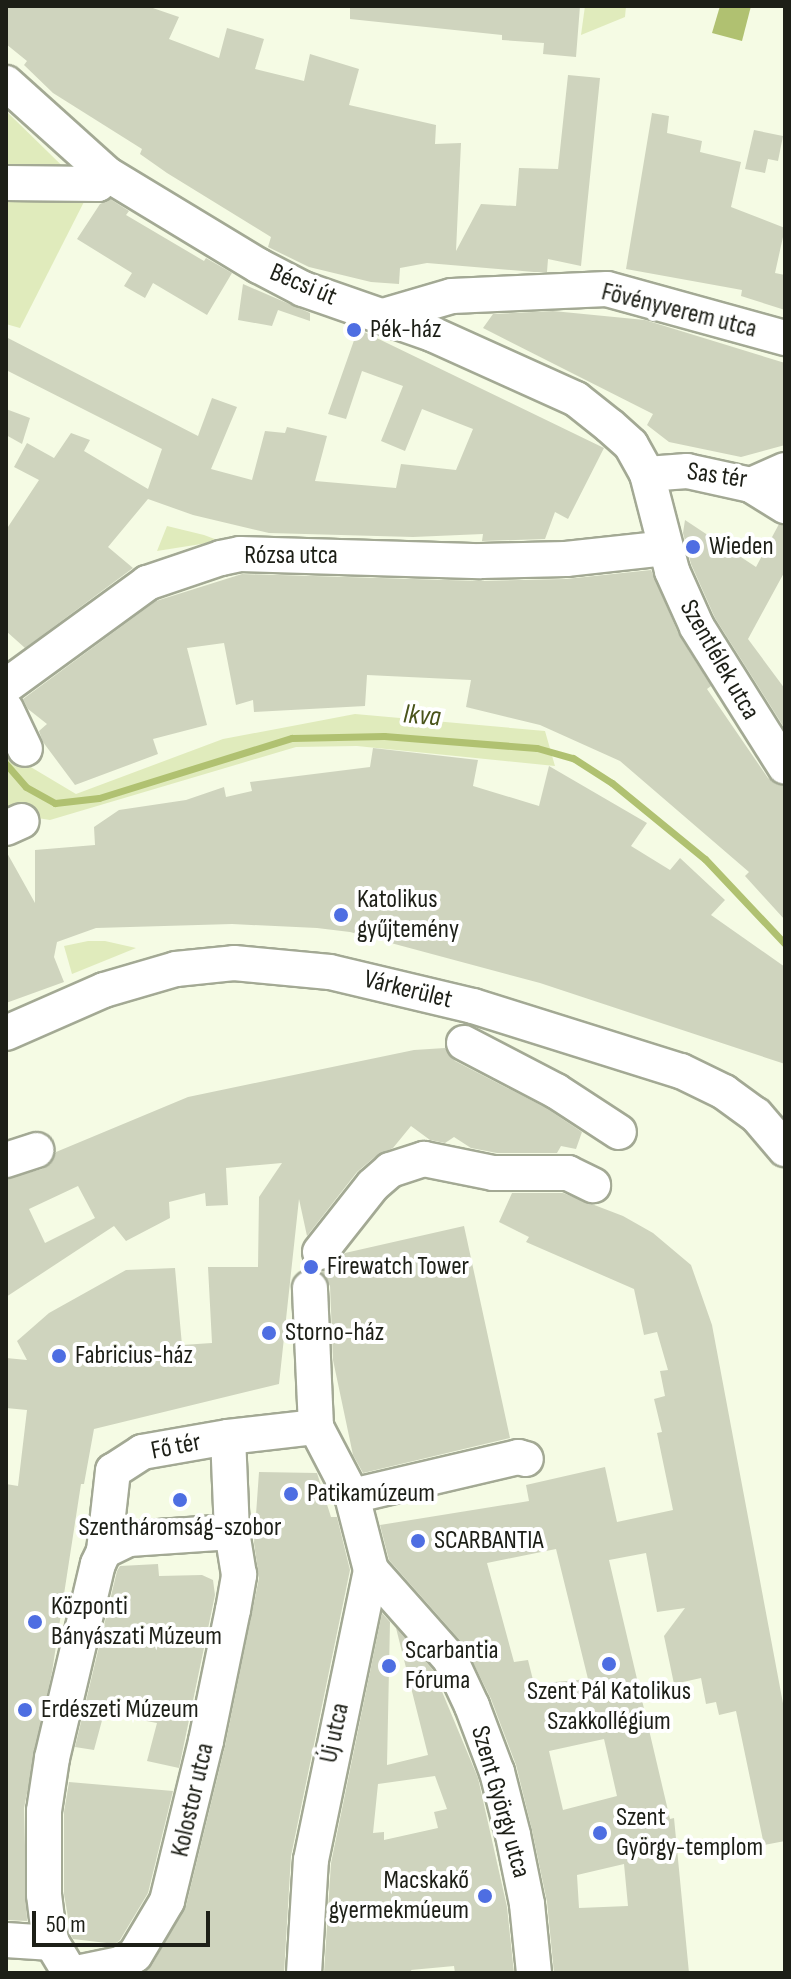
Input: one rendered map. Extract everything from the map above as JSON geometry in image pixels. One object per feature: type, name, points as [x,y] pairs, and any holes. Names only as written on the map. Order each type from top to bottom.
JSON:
[{"type":"street","name":"Bécsi út","points":[[6,83],[107,174],[303,289],[432,334],[576,399],[627,442]]},
{"type":"street","points":[[6,183],[98,184],[107,174]]},
{"type":"street","name":"Fövényverem utca","points":[[383,316],[452,296],[607,289],[785,338]]},
{"type":"street","points":[[432,334],[422,323],[421,315],[437,300]]},
{"type":"street","name":"Sas tér","points":[[627,442],[647,474],[665,548]]},
{"type":"street","name":"Sas tér","points":[[647,474],[687,471],[751,485],[785,470]]},
{"type":"street","points":[[751,485],[785,506]]},
{"type":"street","name":"Rózsa utca","points":[[6,686],[147,583],[240,554],[481,561],[566,559],[665,548]]},
{"type":"street","name":"Szentlélek utca","points":[[665,548],[681,593],[720,668],[785,767]]},
{"type":"street","points":[[6,709],[25,749]]},
{"type":"street","name":"Várkerület","points":[[6,1033],[104,990],[176,969],[234,963],[330,972],[473,1006],[681,1071],[742,1104],[782,1137]]},
{"type":"street","name":"Várkerület","points":[[464,1043],[556,1091],[619,1132]]},
{"type":"street","points":[[320,1252],[373,1185],[390,1170],[424,1159],[493,1173],[568,1173],[593,1185]]},
{"type":"street","points":[[310,1288],[316,1427],[352,1496],[518,1457],[526,1459]]},
{"type":"street","name":"Fő tér","points":[[101,1557],[113,1471],[142,1452],[228,1437],[316,1427]]},
{"type":"street","name":"Fő tér","points":[[228,1437],[232,1532],[239,1575]]},
{"type":"street","name":"Új utca","points":[[304,1973],[311,1860],[371,1570],[352,1496]]},
{"type":"street","points":[[70,1973],[52,1943],[44,1895],[44,1811],[52,1758],[101,1557],[129,1539],[232,1532]]},
{"type":"street","name":"Szent György utca","points":[[371,1570],[450,1659],[497,1772],[527,1904],[534,1973]]},
{"type":"street","name":"Kolostor utca","points":[[77,1973],[120,1964],[135,1955],[167,1901],[206,1741],[239,1575]]},
{"type":"street","points":[[6,1940],[52,1943]]},
{"type":"shaded area","points":[[585,6],[626,6],[625,17],[581,35]]},
{"type":"shaded area","points":[[720,6],[751,6],[742,41],[712,33]]},
{"type":"shaded area","points":[[6,111],[89,192],[20,328],[6,324]]},
{"type":"shaded area","points":[[167,526],[204,535],[220,541],[157,551]]},
{"type":"shaded area","points":[[355,714],[545,731],[555,766],[357,746],[296,747],[50,820],[6,813],[6,733],[29,766],[76,794],[223,739]]},
{"type":"shaded area","points":[[105,941],[136,948],[72,974],[64,946]]},
{"type":"building","points":[[6,6],[147,6],[179,17],[169,39],[219,58],[227,28],[264,39],[255,69],[304,81],[310,54],[359,69],[349,105],[436,125],[435,144],[461,143],[456,251],[481,204],[516,206],[519,168],[558,169],[568,75],[600,78],[581,266],[548,259],[547,272],[534,272],[427,263],[400,268],[399,284],[371,282],[309,267],[268,247],[271,237],[167,173],[140,154],[142,149],[53,93],[24,65],[27,61],[6,44]]},
{"type":"building","points":[[350,6],[580,6],[576,57],[543,54],[544,43],[502,40],[502,35],[350,19]]},
{"type":"building","points":[[652,113],[669,116],[667,133],[702,141],[700,152],[741,162],[731,207],[785,228],[775,273],[785,275],[785,310],[741,296],[742,290],[626,269]]},
{"type":"building","points":[[754,130],[783,136],[778,161],[768,159],[765,173],[745,169]]},
{"type":"building","points":[[110,199],[129,211],[126,215],[204,261],[206,258],[232,273],[207,315],[153,283],[145,298],[124,286],[132,273],[77,239],[100,204]]},
{"type":"building","points":[[243,284],[310,313],[310,321],[278,310],[272,326],[238,320]]},
{"type":"building","points":[[553,311],[645,320],[785,363],[785,445],[741,457],[669,442],[647,425],[653,414],[483,328],[493,314]]},
{"type":"building","points":[[358,329],[604,448],[568,519],[555,512],[545,539],[482,541],[483,534],[413,537],[269,533],[193,515],[148,499],[108,547],[133,568],[25,648],[6,631],[6,530],[39,480],[14,467],[27,443],[54,458],[71,433],[90,440],[84,451],[148,489],[162,449],[6,370],[6,337],[198,436],[212,398],[237,407],[211,469],[252,480],[265,431],[285,433],[287,427],[327,436],[315,481],[396,488],[401,464],[456,470],[473,429],[422,409],[405,451],[381,441],[403,386],[362,371],[346,419],[328,414]]},
{"type":"building","points":[[6,409],[30,418],[22,444],[6,435]]},
{"type":"building","points":[[685,520],[756,567],[779,524],[785,526],[785,571],[748,639],[785,689],[785,729],[715,618],[691,564],[683,533]]},
{"type":"building","points":[[651,570],[679,635],[711,686],[707,689],[768,778],[785,787],[785,920],[745,876],[749,872],[620,761],[540,725],[466,707],[471,680],[367,675],[365,706],[254,712],[253,700],[236,705],[224,643],[187,648],[207,725],[153,739],[158,754],[75,785],[43,742],[39,731],[47,724],[28,709],[23,699],[156,601],[242,574],[481,581],[566,579]]},
{"type":"building","points":[[373,748],[478,760],[473,786],[539,806],[549,766],[647,823],[631,846],[670,870],[680,858],[725,900],[711,915],[785,967],[785,1064],[540,983],[350,932],[317,928],[232,924],[96,928],[57,942],[54,957],[64,982],[6,1003],[6,851],[35,903],[35,850],[95,845],[94,827],[119,810],[186,800],[224,787],[226,797],[252,791],[250,782],[370,767]]},
{"type":"building","points":[[445,1048],[455,1061],[546,1108],[582,1132],[576,1149],[561,1146],[557,1153],[497,1153],[471,1148],[454,1137],[445,1143],[430,1140],[411,1126],[393,1148],[377,1155],[357,1172],[307,1236],[299,1199],[279,1384],[94,1429],[84,1484],[81,1484],[52,1672],[24,1808],[27,1921],[6,1920],[6,1484],[18,1486],[27,1410],[6,1408],[6,1358],[27,1360],[17,1341],[49,1313],[126,1270],[175,1268],[182,1345],[212,1343],[208,1267],[258,1267],[259,1197],[282,1163],[226,1168],[228,1205],[206,1206],[205,1193],[169,1202],[170,1218],[126,1241],[114,1226],[6,1297],[6,1179],[42,1169],[51,1163],[56,1152],[188,1097],[414,1050]],"holes":[[[78,1186],[95,1218],[45,1243],[29,1209]]]},
{"type":"building","points":[[512,1193],[563,1193],[623,1216],[653,1233],[691,1265],[712,1325],[785,1714],[785,1841],[764,1845],[736,1711],[719,1715],[716,1702],[706,1704],[701,1678],[674,1684],[664,1636],[685,1608],[657,1612],[646,1553],[609,1560],[670,1819],[674,1818],[689,1973],[554,1973],[547,1902],[532,1830],[516,1765],[491,1699],[465,1646],[389,1560],[380,1525],[529,1501],[526,1485],[605,1467],[617,1522],[673,1510],[657,1433],[662,1432],[654,1399],[665,1396],[660,1371],[668,1370],[657,1332],[644,1335],[634,1289],[526,1242],[529,1237],[499,1222]],"holes":[[[556,1549],[588,1679],[534,1684],[528,1660],[514,1662],[487,1563]],[[604,1739],[617,1796],[563,1810],[549,1751]],[[624,1864],[628,1906],[579,1908],[577,1875]]]},
{"type":"building","points":[[464,1226],[510,1438],[363,1473],[353,1455],[333,1360],[330,1286],[321,1271],[335,1265],[345,1253]]},
{"type":"building","points":[[259,1472],[317,1473],[331,1517],[337,1517],[350,1570],[291,1856],[284,1973],[144,1973],[152,1965],[186,1906],[225,1746],[259,1578],[254,1543]]},
{"type":"building","points":[[158,1564],[159,1576],[202,1575],[213,1580],[215,1595],[179,1768],[147,1761],[157,1723],[104,1713],[94,1750],[75,1747],[117,1571],[120,1566]]},
{"type":"building","points":[[382,1613],[390,1622],[387,1765],[428,1755],[396,1628],[433,1670],[478,1778],[507,1907],[514,1973],[455,1973],[454,1966],[411,1970],[412,1973],[324,1973],[331,1863]],"holes":[[[435,1776],[447,1809],[434,1812],[438,1828],[384,1840],[384,1832],[373,1833],[378,1784]]]},
{"type":"building","points":[[69,1782],[173,1791],[148,1893],[115,1944],[73,1939],[71,1935],[64,1894],[64,1812]]},
{"type":"waterway","name":"Ikva","points":[[6,764],[26,787],[55,803],[99,798],[292,738],[384,736],[537,748],[573,758],[612,783],[705,859],[785,944]]},
{"type":"place","name":"Pék-ház","points":[[354,330]]},
{"type":"place","name":"Wieden","points":[[693,547]]},
{"type":"place","name":"Katolikus gyűjtemény","points":[[341,915]]},
{"type":"place","name":"Firewatch Tower","points":[[311,1267]]},
{"type":"place","name":"Storno-ház","points":[[269,1333]]},
{"type":"place","name":"Fabricius-ház","points":[[59,1356]]},
{"type":"place","name":"Patikamúzeum","points":[[291,1494]]},
{"type":"place","name":"Szentháromság-szobor","points":[[180,1500]]},
{"type":"place","name":"SCARBANTIA","points":[[418,1541]]},
{"type":"place","name":"Központi Bányászati Múzeum","points":[[35,1622]]},
{"type":"place","name":"Szent Pál Katolikus Szakkollégium","points":[[609,1664]]},
{"type":"place","name":"Scarbantia Fóruma","points":[[389,1666]]},
{"type":"place","name":"Erdészeti Múzeum","points":[[25,1710]]},
{"type":"place","name":"Szent György-templom","points":[[600,1833]]},
{"type":"place","name":"Macskakő gyermekmúeum","points":[[485,1896]]}]
